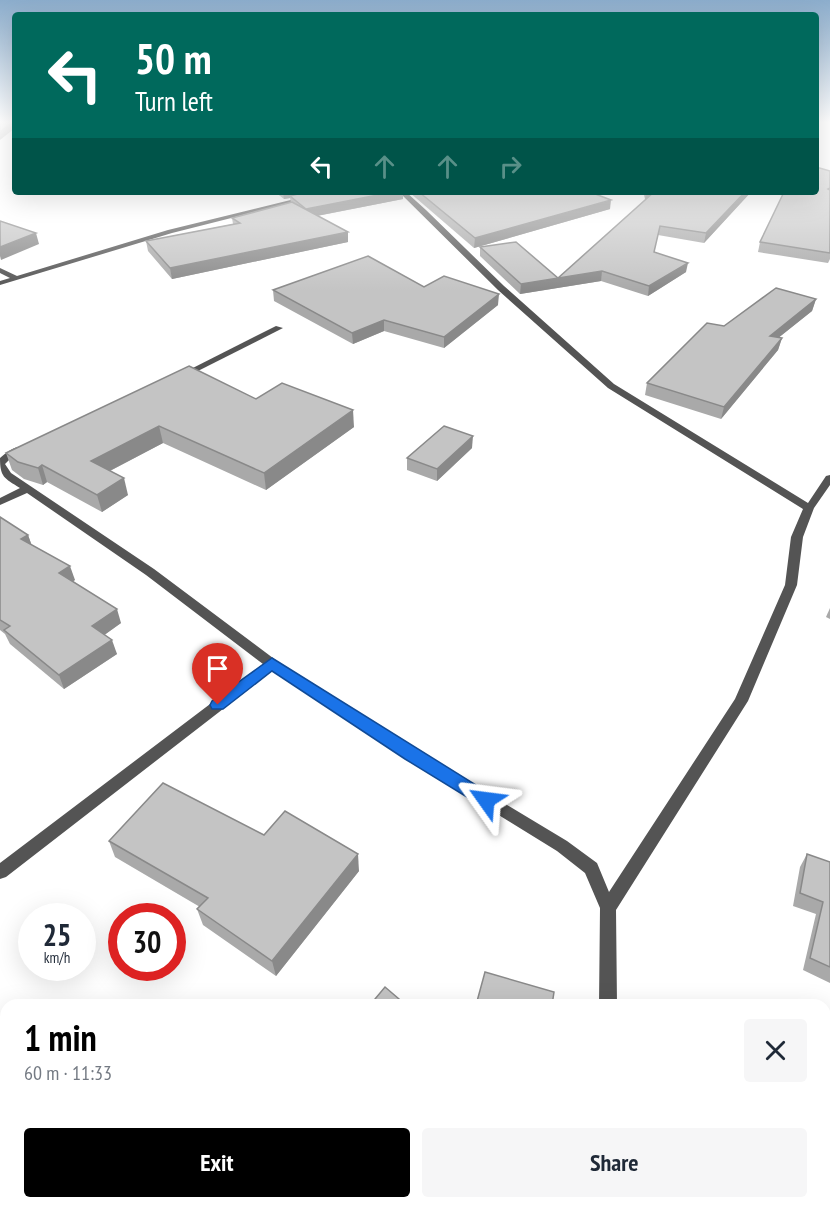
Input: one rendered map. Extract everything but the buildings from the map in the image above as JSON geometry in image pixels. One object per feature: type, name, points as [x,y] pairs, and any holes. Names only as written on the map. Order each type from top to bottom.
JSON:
[{"type":"street","points":[[0,283],[170,231],[319,195]]},
{"type":"street","points":[[405,195],[501,288],[611,386],[809,508]]},
{"type":"street","points":[[0,270],[14,277]]},
{"type":"street","points":[[169,381],[279,328]]},
{"type":"street","points":[[32,444],[11,453],[0,463],[7,475],[150,572],[272,664],[411,754],[562,846],[591,868],[608,908],[608,999]]},
{"type":"street","points":[[608,908],[741,701],[791,585],[797,537],[809,508],[830,478]]},
{"type":"street","points":[[0,502],[27,489]]},
{"type":"street","points":[[0,872],[272,664]]},
{"type":"route","points":[[218,705],[272,664],[486,800]]}]
